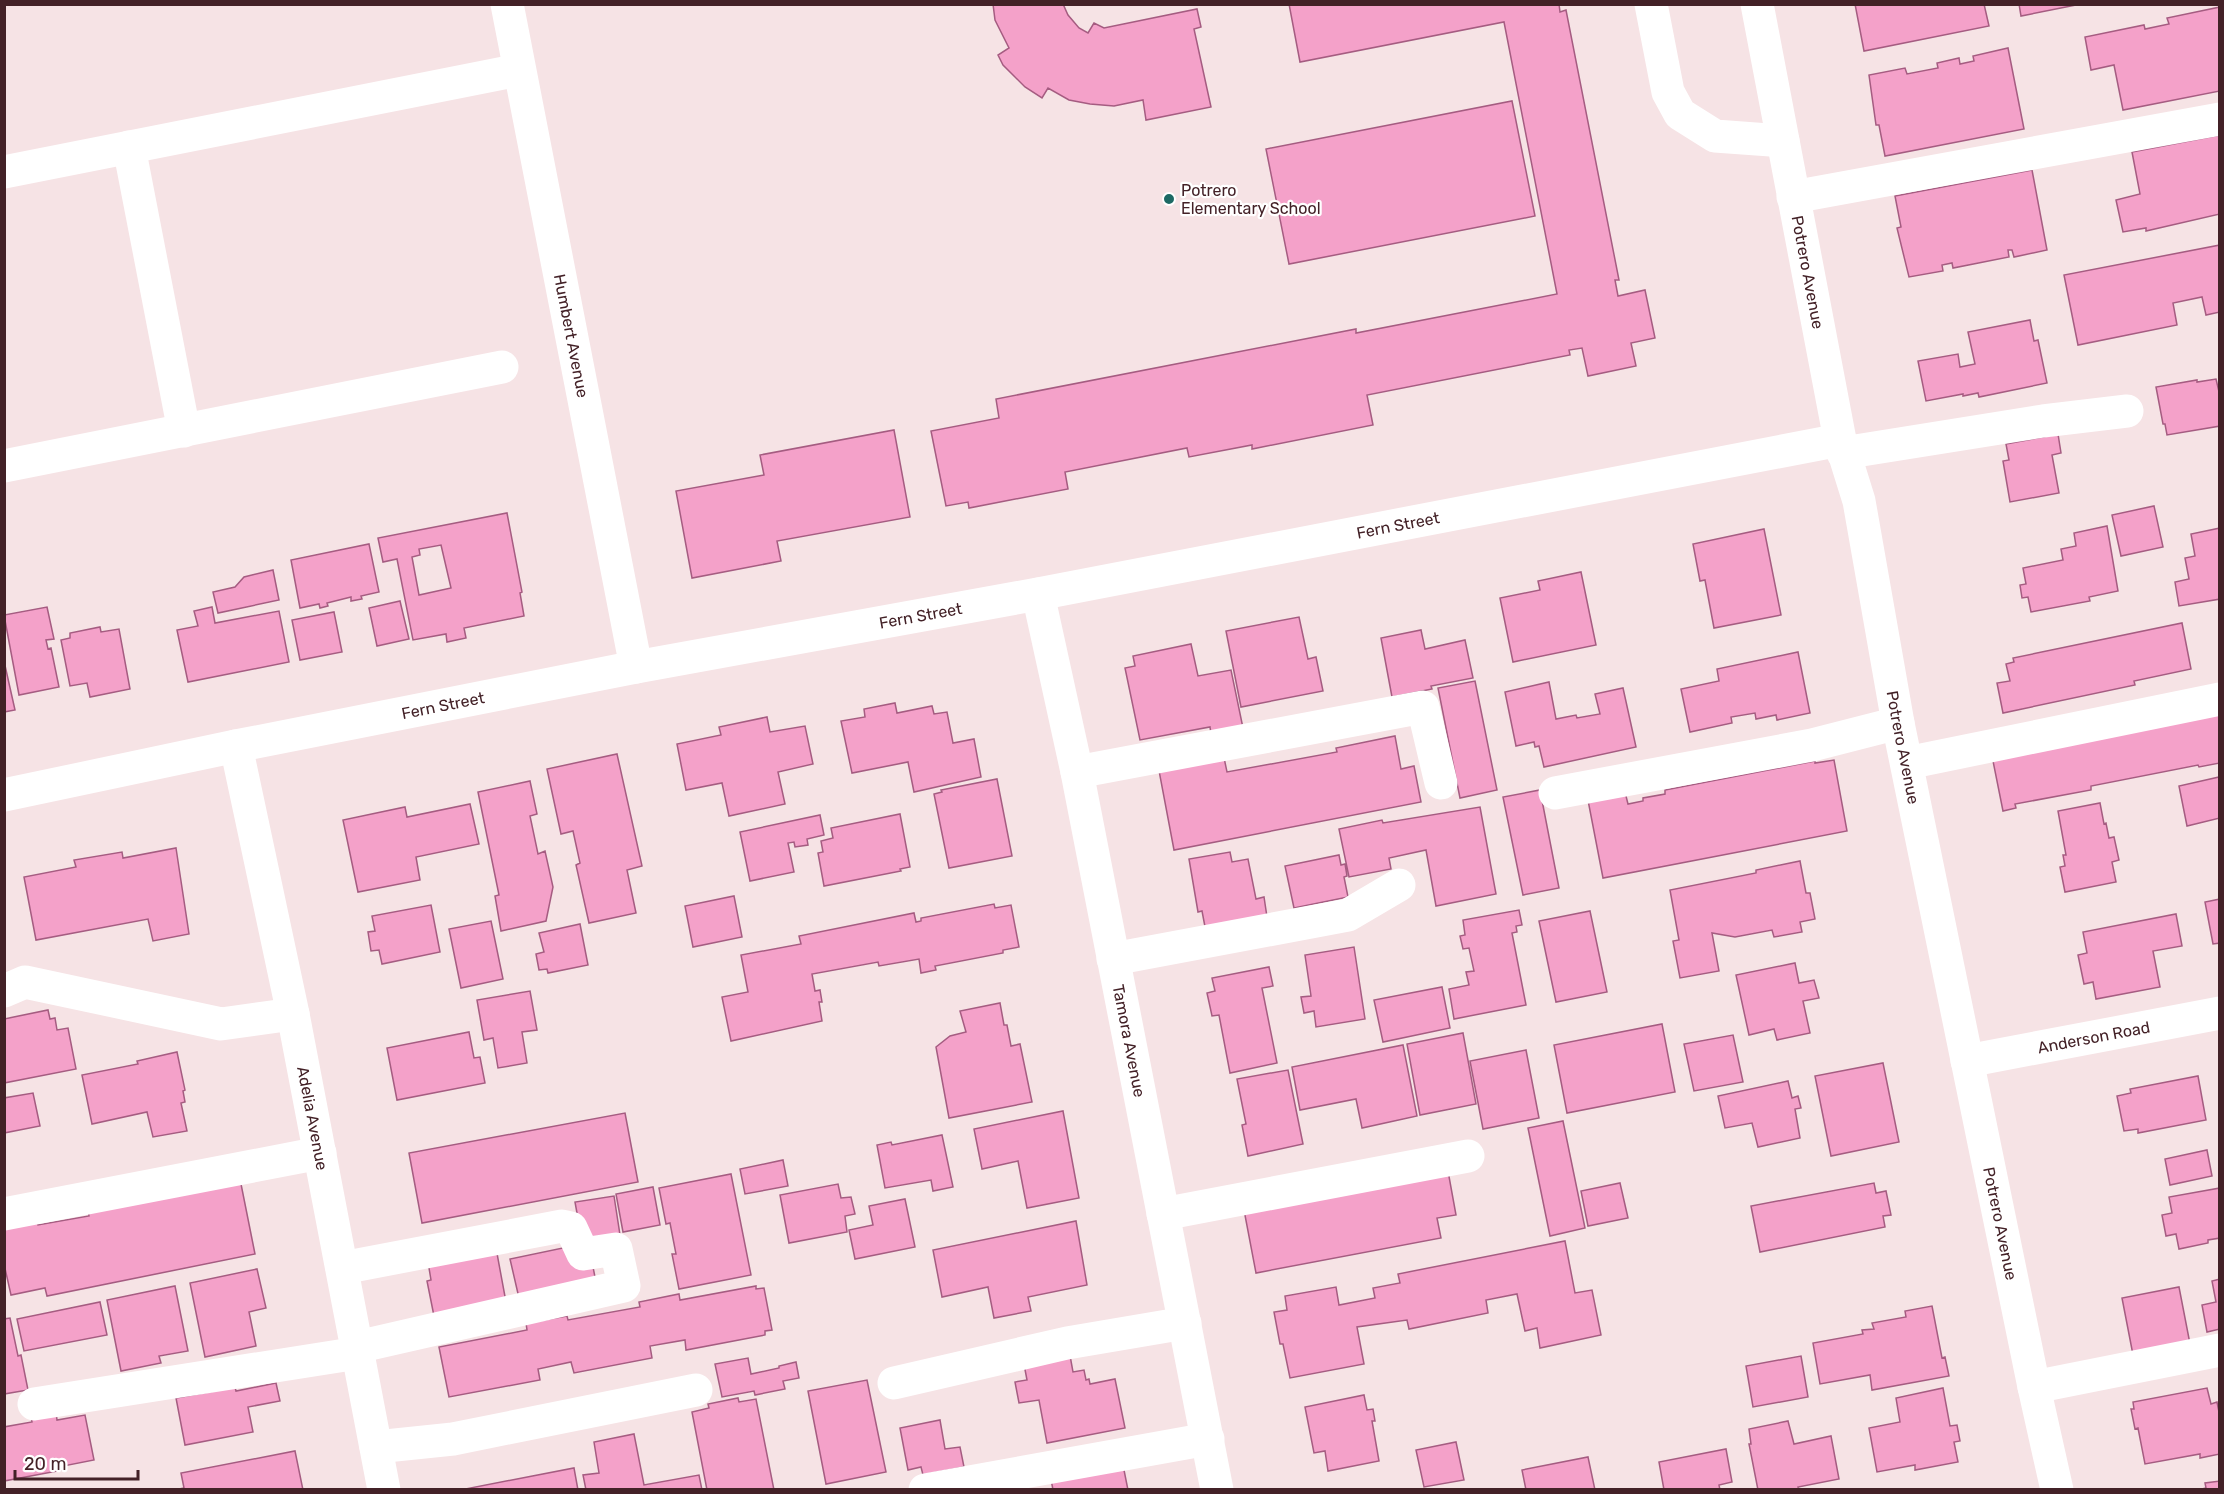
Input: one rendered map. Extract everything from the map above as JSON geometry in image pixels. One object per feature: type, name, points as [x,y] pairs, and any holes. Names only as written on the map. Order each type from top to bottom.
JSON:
[{"type":"street","name":"Humbert Avenue","points":[[507,4],[636,667]]},
{"type":"street","points":[[1651,4],[1668,92],[1680,114],[1715,136],[1783,141]]},
{"type":"street","name":"Potrero Avenue","points":[[1756,4],[1841,446],[1859,501],[1898,723],[2057,1490]]},
{"type":"street","points":[[4,172],[519,70]]},
{"type":"street","points":[[1793,197],[2220,119]]},
{"type":"street","points":[[129,147],[184,430]]},
{"type":"street","points":[[4,466],[502,367]]},
{"type":"street","name":"Fern Street","points":[[4,795],[236,746],[636,667],[1841,446],[2127,411]]},
{"type":"street","name":"Tamora Avenue","points":[[1038,594],[1077,772],[1217,1490]]},
{"type":"street","points":[[1907,763],[2220,699]]},
{"type":"street","points":[[1077,772],[1423,706],[1441,783]]},
{"type":"street","points":[[1555,793],[1812,745],[1898,723]]},
{"type":"street","name":"Adelia Avenue","points":[[236,746],[293,1014],[384,1490]]},
{"type":"street","points":[[1113,959],[1348,915],[1399,885]]},
{"type":"street","points":[[4,991],[25,982],[221,1024],[293,1014]]},
{"type":"street","name":"Anderson Road","points":[[1967,1061],[2220,1012]]},
{"type":"street","points":[[4,1214],[320,1153]]},
{"type":"street","points":[[1163,1214],[1468,1156]]},
{"type":"street","points":[[34,1404],[357,1350],[624,1287],[616,1249],[583,1254],[571,1228],[562,1226],[342,1268]]},
{"type":"street","points":[[894,1383],[1067,1343],[1185,1323]]},
{"type":"street","points":[[2034,1387],[2220,1350]]},
{"type":"street","points":[[376,1448],[453,1439],[696,1390]]},
{"type":"street","points":[[925,1490],[1208,1439]]},
{"type":"building","points":[[993,4],[1063,4],[1068,15],[1079,28],[1088,33],[1094,23],[1104,28],[1197,9],[1201,27],[1194,29],[1211,107],[1146,120],[1143,100],[1114,106],[1090,104],[1069,100],[1048,88],[1042,98],[1025,87],[1003,65],[998,55],[1009,48],[995,20]]},
{"type":"building","points":[[1289,4],[1559,4],[1560,12],[1566,10],[1619,280],[1615,280],[1618,296],[1645,290],[1655,338],[1631,343],[1636,366],[1588,376],[1582,348],[1569,350],[1570,355],[1367,395],[1373,425],[1252,449],[1252,445],[1189,457],[1187,448],[1065,472],[1068,489],[969,508],[968,502],[946,506],[931,431],[999,418],[996,399],[1356,329],[1356,333],[1557,294],[1504,22],[1300,62]]},
{"type":"building","points":[[1855,4],[1984,4],[1989,26],[1864,51]]},
{"type":"building","points":[[2019,4],[2081,4],[2021,16]]},
{"type":"building","points":[[2220,7],[2220,91],[2123,110],[2114,65],[2091,70],[2085,37],[2144,25],[2145,29],[2169,24],[2167,18]]},
{"type":"building","points":[[2008,48],[2024,129],[1885,156],[1879,125],[1876,125],[1869,75],[1905,68],[1907,74],[1938,68],[1937,63],[1959,58],[1960,64],[1974,61],[1973,56]]},
{"type":"building","points":[[1512,101],[1535,216],[1289,264],[1266,149]]},
{"type":"building","points":[[2220,135],[2220,214],[2146,231],[2146,228],[2123,232],[2116,200],[2140,194],[2132,152]]},
{"type":"building","points":[[2032,170],[2047,250],[2014,257],[2012,250],[2008,250],[2009,257],[1953,268],[1952,263],[1942,265],[1943,271],[1909,277],[1897,228],[1901,227],[1895,196]]},
{"type":"building","points":[[2220,245],[2220,312],[2206,315],[2202,297],[2173,303],[2177,325],[2078,345],[2064,275]]},
{"type":"building","points":[[2030,320],[2034,341],[2038,340],[2047,383],[1979,397],[1978,393],[1963,396],[1963,394],[1926,401],[1918,361],[1958,354],[1960,367],[1975,364],[1968,332]]},
{"type":"building","points":[[2216,379],[2220,396],[2220,426],[2167,435],[2156,387]]},
{"type":"building","points":[[894,430],[910,517],[777,541],[781,561],[692,578],[676,491],[764,475],[760,455]]},
{"type":"building","points":[[2058,434],[2061,453],[2052,455],[2059,493],[2010,502],[2003,461],[2009,460],[2006,444]]},
{"type":"building","points":[[2154,506],[2163,547],[2121,556],[2112,515]]},
{"type":"building","points":[[507,513],[522,592],[520,593],[524,616],[464,628],[466,638],[447,642],[446,634],[413,640],[397,559],[383,562],[378,538]],"holes":[[[441,545],[451,588],[419,595],[412,557],[420,555],[419,549]]]},
{"type":"building","points":[[2107,526],[2118,591],[2089,597],[2090,601],[2031,612],[2028,597],[2022,598],[2020,585],[2026,584],[2023,568],[2063,560],[2061,549],[2076,546],[2074,533]]},
{"type":"building","points":[[2220,528],[2220,599],[2179,606],[2175,582],[2189,579],[2185,558],[2195,556],[2191,534]]},
{"type":"building","points":[[1764,529],[1781,615],[1714,628],[1705,580],[1700,581],[1693,544]]},
{"type":"building","points":[[369,544],[379,592],[361,596],[362,599],[351,601],[351,597],[327,603],[328,606],[320,608],[319,604],[300,608],[291,560]]},
{"type":"building","points":[[273,570],[279,600],[218,613],[213,592],[235,587],[244,577]]},
{"type":"building","points":[[1581,572],[1596,645],[1513,662],[1500,598],[1540,590],[1538,581]]},
{"type":"building","points":[[400,601],[409,639],[377,646],[369,608]]},
{"type":"building","points":[[47,607],[54,639],[46,640],[48,649],[51,648],[59,687],[19,695],[4,615]]},
{"type":"building","points":[[212,607],[215,623],[279,611],[289,662],[188,682],[177,630],[198,626],[194,611]]},
{"type":"building","points":[[334,612],[342,652],[300,660],[292,620]]},
{"type":"building","points":[[1299,617],[1308,659],[1316,657],[1323,691],[1241,707],[1226,631]]},
{"type":"building","points":[[2182,623],[2191,669],[2134,681],[2135,685],[2003,713],[1997,683],[2010,681],[2006,664],[2014,662],[2013,658]]},
{"type":"building","points":[[100,627],[101,632],[119,629],[130,689],[90,697],[87,683],[70,686],[61,640],[70,638],[70,633]]},
{"type":"building","points":[[1421,630],[1425,649],[1465,640],[1473,678],[1431,686],[1432,689],[1392,697],[1381,638]]},
{"type":"building","points":[[1191,644],[1198,676],[1231,670],[1243,728],[1211,734],[1210,727],[1140,740],[1125,668],[1135,666],[1133,656]]},
{"type":"building","points":[[1798,652],[1810,713],[1777,720],[1776,715],[1756,719],[1755,713],[1731,717],[1732,723],[1690,732],[1681,689],[1719,681],[1717,669]]},
{"type":"building","points":[[4,661],[15,710],[4,712]]},
{"type":"building","points":[[1475,681],[1497,790],[1460,798],[1438,688]]},
{"type":"building","points":[[1549,682],[1556,719],[1600,714],[1595,694],[1623,688],[1636,747],[1544,767],[1539,746],[1535,747],[1534,742],[1516,746],[1505,692]]},
{"type":"building","points":[[895,703],[897,713],[932,706],[934,714],[947,712],[953,743],[974,739],[981,777],[914,792],[908,762],[852,773],[841,721],[865,717],[864,709]]},
{"type":"building","points":[[2220,708],[2220,763],[2199,767],[2198,765],[2091,786],[2091,790],[2015,804],[2016,808],[2003,811],[1991,751]]},
{"type":"building","points":[[767,717],[770,732],[805,726],[813,764],[778,772],[785,804],[729,816],[722,783],[686,790],[677,744],[721,735],[719,727]]},
{"type":"building","points":[[1395,736],[1401,769],[1414,766],[1421,802],[1174,850],[1157,760],[1222,748],[1227,772],[1337,752],[1336,748]]},
{"type":"building","points":[[617,754],[642,866],[627,870],[636,913],[589,923],[576,865],[580,863],[573,831],[561,834],[547,769]]},
{"type":"building","points":[[1834,760],[1847,831],[1603,878],[1587,795],[1624,788],[1628,804],[1643,801],[1643,798],[1665,794],[1665,790],[1815,761],[1815,763]]},
{"type":"building","points":[[2219,777],[2220,818],[2187,826],[2179,786]]},
{"type":"building","points":[[997,779],[1012,856],[949,868],[934,794],[942,792],[941,790]]},
{"type":"building","points":[[530,781],[537,814],[530,816],[538,854],[545,851],[553,887],[546,921],[501,931],[495,896],[499,895],[478,792]]},
{"type":"building","points":[[1540,790],[1559,888],[1523,895],[1503,797]]},
{"type":"building","points":[[2100,803],[2104,824],[2106,823],[2109,838],[2114,837],[2119,860],[2112,862],[2116,882],[2065,892],[2060,867],[2065,866],[2063,855],[2066,855],[2058,811]]},
{"type":"building","points":[[470,804],[479,844],[416,857],[420,880],[358,892],[343,820],[405,807],[407,817]]},
{"type":"building","points":[[1480,807],[1496,894],[1436,906],[1426,850],[1389,858],[1391,869],[1349,877],[1339,829],[1382,820],[1383,823]]},
{"type":"building","points":[[900,814],[910,867],[900,869],[901,871],[824,886],[818,853],[823,852],[821,841],[833,838],[831,828]]},
{"type":"building","points":[[820,815],[824,835],[807,839],[808,845],[795,847],[794,842],[788,843],[794,872],[750,881],[740,832]]},
{"type":"building","points":[[176,848],[189,934],[153,941],[148,919],[36,940],[24,877],[76,867],[74,860],[122,852],[123,858]]},
{"type":"building","points":[[1230,852],[1232,862],[1248,859],[1256,899],[1264,897],[1267,917],[1206,932],[1202,911],[1198,912],[1189,859]]},
{"type":"building","points":[[1339,855],[1341,865],[1345,864],[1347,876],[1344,877],[1348,897],[1294,908],[1285,866]]},
{"type":"building","points":[[1800,861],[1806,893],[1810,893],[1815,919],[1800,922],[1802,932],[1774,937],[1772,930],[1735,937],[1712,933],[1719,971],[1680,978],[1673,941],[1679,940],[1670,890],[1756,873],[1756,870]]},
{"type":"building","points":[[734,896],[742,937],[693,947],[685,906]]},
{"type":"building","points":[[2220,899],[2220,943],[2213,944],[2205,902]]},
{"type":"building","points":[[994,904],[995,908],[1011,905],[1019,947],[1003,950],[1003,953],[935,966],[936,970],[921,973],[919,959],[879,966],[878,962],[812,974],[815,991],[820,990],[822,1021],[731,1041],[722,997],[748,992],[741,955],[801,944],[799,936],[914,913],[916,922],[921,921],[921,918]]},
{"type":"building","points":[[431,905],[440,952],[382,964],[379,950],[371,951],[368,932],[375,931],[372,916]]},
{"type":"building","points":[[1519,910],[1522,925],[1516,926],[1517,932],[1512,933],[1526,1005],[1454,1019],[1449,989],[1469,985],[1466,972],[1474,971],[1469,948],[1463,949],[1460,936],[1465,935],[1463,920]]},
{"type":"building","points":[[1590,911],[1607,992],[1556,1002],[1539,921]]},
{"type":"building","points":[[2176,914],[2182,946],[2153,951],[2160,987],[2096,999],[2093,982],[2084,984],[2078,955],[2087,953],[2083,932]]},
{"type":"building","points":[[491,921],[503,979],[461,988],[449,929]]},
{"type":"building","points":[[580,924],[588,965],[548,973],[547,969],[539,970],[536,954],[544,952],[539,933]]},
{"type":"building","points":[[1354,947],[1365,1019],[1316,1027],[1314,1011],[1304,1013],[1301,997],[1311,996],[1305,955]]},
{"type":"building","points":[[1795,963],[1799,983],[1814,980],[1819,998],[1803,1001],[1810,1033],[1777,1040],[1774,1029],[1749,1035],[1736,975]]},
{"type":"building","points":[[1269,967],[1273,986],[1262,988],[1277,1063],[1230,1073],[1219,1015],[1212,1016],[1207,993],[1215,991],[1212,978]]},
{"type":"building","points":[[1442,987],[1450,1028],[1383,1042],[1374,1000]]},
{"type":"building","points":[[530,991],[537,1030],[522,1032],[527,1063],[498,1068],[493,1038],[484,1040],[477,1000]]},
{"type":"building","points":[[1000,1003],[1011,1046],[1020,1044],[1032,1102],[949,1118],[936,1047],[950,1036],[966,1032],[960,1011]]},
{"type":"building","points":[[48,1010],[50,1019],[55,1018],[57,1030],[68,1028],[76,1069],[4,1083],[4,1019]]},
{"type":"building","points":[[1662,1024],[1675,1092],[1567,1113],[1554,1045]]},
{"type":"building","points":[[469,1032],[474,1058],[480,1057],[485,1083],[397,1100],[387,1048]]},
{"type":"building","points":[[1463,1033],[1476,1104],[1420,1115],[1407,1044]]},
{"type":"building","points":[[1733,1035],[1743,1082],[1694,1091],[1684,1044]]},
{"type":"building","points":[[1403,1045],[1417,1116],[1362,1128],[1356,1099],[1300,1110],[1292,1067]]},
{"type":"building","points":[[1526,1050],[1539,1118],[1483,1129],[1470,1061]]},
{"type":"building","points":[[177,1052],[185,1090],[183,1091],[185,1102],[181,1103],[187,1131],[153,1137],[147,1112],[92,1124],[82,1075],[138,1064],[137,1061]]},
{"type":"building","points":[[1883,1063],[1899,1142],[1831,1156],[1815,1076]]},
{"type":"building","points":[[1288,1070],[1303,1144],[1248,1156],[1242,1125],[1246,1124],[1237,1079]]},
{"type":"building","points":[[2198,1076],[2206,1120],[2138,1133],[2138,1129],[2124,1131],[2117,1096],[2131,1093],[2130,1089]]},
{"type":"building","points":[[1788,1081],[1792,1098],[1798,1096],[1801,1108],[1795,1109],[1800,1138],[1758,1147],[1752,1123],[1725,1128],[1718,1096]]},
{"type":"building","points":[[33,1093],[40,1126],[4,1133],[4,1098]]},
{"type":"building","points":[[1063,1111],[1079,1198],[1027,1208],[1018,1161],[982,1169],[974,1129]]},
{"type":"building","points":[[625,1113],[638,1182],[422,1223],[409,1153]]},
{"type":"building","points":[[1563,1121],[1585,1228],[1550,1236],[1528,1128]]},
{"type":"building","points":[[942,1135],[953,1187],[933,1191],[931,1180],[885,1188],[877,1145],[891,1142],[892,1145]]},
{"type":"building","points":[[2207,1150],[2212,1176],[2170,1185],[2165,1159]]},
{"type":"building","points":[[783,1160],[788,1186],[745,1194],[740,1169]]},
{"type":"building","points":[[1448,1171],[1456,1215],[1437,1218],[1441,1238],[1256,1273],[1244,1210]]},
{"type":"building","points":[[731,1174],[751,1275],[679,1289],[672,1254],[676,1254],[670,1223],[666,1224],[659,1188]]},
{"type":"building","points":[[240,1179],[255,1254],[47,1296],[45,1288],[11,1295],[4,1264],[4,1226],[37,1219],[38,1225],[89,1216],[88,1210]]},
{"type":"building","points":[[1620,1183],[1628,1218],[1588,1226],[1581,1191]]},
{"type":"building","points":[[1874,1183],[1876,1193],[1886,1191],[1891,1215],[1883,1216],[1885,1227],[1760,1252],[1751,1206]]},
{"type":"building","points":[[838,1184],[841,1198],[851,1197],[855,1214],[845,1216],[847,1232],[789,1243],[780,1195]]},
{"type":"building","points":[[653,1187],[660,1225],[623,1232],[616,1194]]},
{"type":"building","points":[[2220,1188],[2220,1238],[2179,1249],[2176,1234],[2166,1236],[2162,1215],[2172,1213],[2169,1197]]},
{"type":"building","points":[[614,1196],[620,1235],[582,1241],[575,1202]]},
{"type":"building","points":[[905,1199],[915,1247],[855,1259],[849,1230],[873,1225],[869,1206]]},
{"type":"building","points":[[1076,1221],[1087,1285],[1028,1297],[1031,1311],[994,1318],[988,1287],[942,1297],[933,1250]]},
{"type":"building","points":[[1565,1241],[1575,1293],[1592,1290],[1601,1335],[1540,1348],[1537,1328],[1525,1331],[1517,1294],[1486,1300],[1488,1313],[1409,1329],[1407,1320],[1357,1327],[1364,1364],[1290,1378],[1274,1312],[1287,1310],[1285,1296],[1336,1287],[1339,1305],[1375,1298],[1373,1288],[1400,1283],[1398,1274]]},
{"type":"building","points":[[577,1245],[592,1262],[596,1282],[519,1298],[510,1259]]},
{"type":"building","points":[[496,1248],[506,1302],[434,1316],[427,1281],[431,1280],[428,1262]]},
{"type":"building","points":[[257,1269],[266,1308],[249,1312],[256,1346],[205,1357],[190,1283]]},
{"type":"building","points":[[2220,1279],[2220,1329],[2207,1332],[2202,1305],[2216,1302],[2212,1281]]},
{"type":"building","points":[[175,1286],[188,1351],[159,1356],[161,1363],[121,1371],[107,1300]]},
{"type":"building","points":[[756,1286],[756,1289],[764,1288],[772,1330],[765,1331],[765,1335],[686,1350],[685,1340],[650,1346],[652,1358],[574,1373],[571,1362],[538,1369],[540,1380],[449,1397],[439,1347],[527,1330],[526,1323],[567,1316],[568,1320],[640,1307],[639,1302],[679,1294],[680,1300]]},
{"type":"building","points":[[2179,1287],[2191,1349],[2134,1360],[2122,1298]]},
{"type":"building","points":[[100,1302],[107,1335],[24,1351],[17,1319]]},
{"type":"building","points":[[1932,1306],[1942,1358],[1945,1357],[1949,1376],[1872,1390],[1870,1375],[1820,1384],[1813,1343],[1863,1334],[1862,1330],[1874,1329],[1872,1323],[1906,1317],[1905,1311]]},
{"type":"building","points":[[10,1318],[28,1390],[4,1394],[4,1319]]},
{"type":"building","points":[[1069,1350],[1073,1372],[1084,1370],[1086,1380],[1089,1379],[1090,1384],[1115,1379],[1125,1428],[1047,1443],[1039,1400],[1019,1403],[1015,1382],[1027,1380],[1023,1359]]},
{"type":"building","points":[[1801,1356],[1808,1397],[1753,1407],[1746,1366]]},
{"type":"building","points":[[748,1358],[751,1374],[796,1362],[799,1378],[783,1381],[785,1389],[755,1395],[754,1391],[722,1397],[715,1364]]},
{"type":"building","points":[[867,1380],[886,1472],[826,1484],[808,1391]]},
{"type":"building","points":[[276,1383],[280,1401],[248,1407],[253,1432],[185,1445],[176,1398],[235,1387],[236,1391]]},
{"type":"building","points":[[1943,1388],[1950,1426],[1957,1425],[1960,1441],[1954,1442],[1958,1462],[1915,1470],[1915,1465],[1877,1472],[1869,1428],[1900,1422],[1896,1398]]},
{"type":"building","points":[[2207,1388],[2211,1404],[2217,1402],[2220,1417],[2220,1454],[2200,1458],[2200,1454],[2145,1464],[2138,1428],[2135,1429],[2131,1409],[2134,1409],[2133,1402]]},
{"type":"building","points":[[1364,1395],[1367,1410],[1373,1409],[1375,1421],[1372,1421],[1379,1461],[1328,1471],[1325,1451],[1314,1453],[1305,1407]]},
{"type":"building","points":[[738,1398],[739,1402],[756,1399],[774,1490],[707,1490],[692,1412],[709,1408],[708,1404]]},
{"type":"building","points":[[56,1412],[57,1420],[85,1415],[94,1460],[63,1466],[63,1470],[4,1481],[4,1427],[32,1422],[31,1417]]},
{"type":"building","points":[[940,1420],[945,1449],[960,1447],[964,1467],[923,1475],[921,1467],[908,1470],[900,1428]]},
{"type":"building","points":[[1788,1421],[1794,1444],[1831,1436],[1839,1479],[1798,1487],[1799,1490],[1758,1490],[1749,1444],[1751,1444],[1749,1429]]},
{"type":"building","points":[[634,1434],[644,1485],[699,1475],[702,1490],[586,1490],[583,1475],[599,1473],[594,1442]]},
{"type":"building","points":[[1456,1442],[1464,1480],[1424,1487],[1416,1450]]},
{"type":"building","points":[[1726,1449],[1732,1482],[1719,1485],[1720,1490],[1664,1490],[1659,1462]]},
{"type":"building","points":[[295,1451],[303,1490],[174,1490],[184,1488],[181,1473]]},
{"type":"building","points":[[1588,1457],[1595,1490],[1526,1490],[1522,1470]]},
{"type":"building","points":[[1122,1460],[1128,1490],[1053,1490],[1050,1474]]},
{"type":"building","points":[[574,1468],[578,1490],[465,1490],[465,1489]]},
{"type":"building","points":[[2220,1481],[2220,1490],[2198,1490],[2206,1488],[2205,1483]]},
{"type":"place","name":"Potrero Elementary School","points":[[1169,199]]}]
